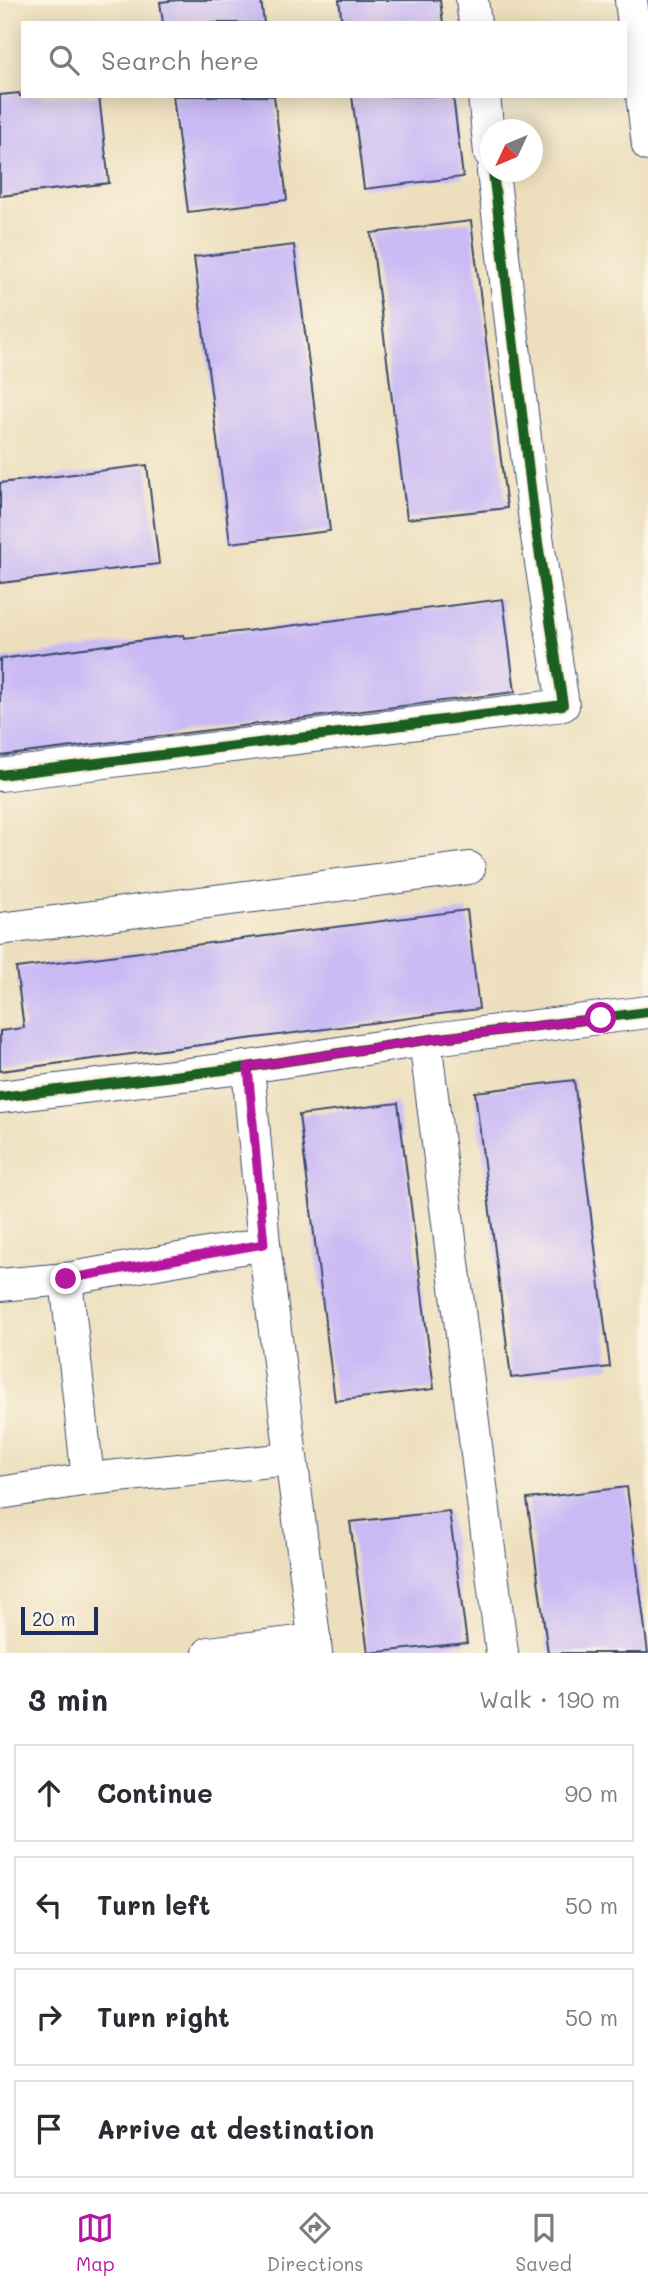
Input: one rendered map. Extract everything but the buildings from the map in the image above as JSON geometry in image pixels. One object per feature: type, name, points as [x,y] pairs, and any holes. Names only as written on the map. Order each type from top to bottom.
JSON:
[{"type":"street","points":[[472,0],[475,21]]},
{"type":"street","points":[[631,0],[648,145]]},
{"type":"street","points":[[484,98],[487,119]]},
{"type":"street","points":[[0,775],[563,705],[536,530],[494,182]]},
{"type":"street","points":[[0,929],[469,868]]},
{"type":"street","points":[[0,1097],[248,1067],[425,1040],[648,1012]]},
{"type":"street","points":[[425,1040],[502,1653]]},
{"type":"street","points":[[209,1653],[315,1647],[264,1244],[248,1067]]},
{"type":"street","points":[[0,1285],[66,1279],[264,1244]]},
{"type":"street","points":[[66,1279],[88,1479]]},
{"type":"street","points":[[0,1493],[88,1479],[291,1459]]},
{"type":"cycle path","points":[[0,775],[563,705],[536,530],[494,182]]},
{"type":"cycle path","points":[[0,1097],[248,1067],[425,1040],[648,1012]]},
{"type":"route","points":[[66,1279],[264,1244],[248,1067],[425,1040],[601,1018]]}]
